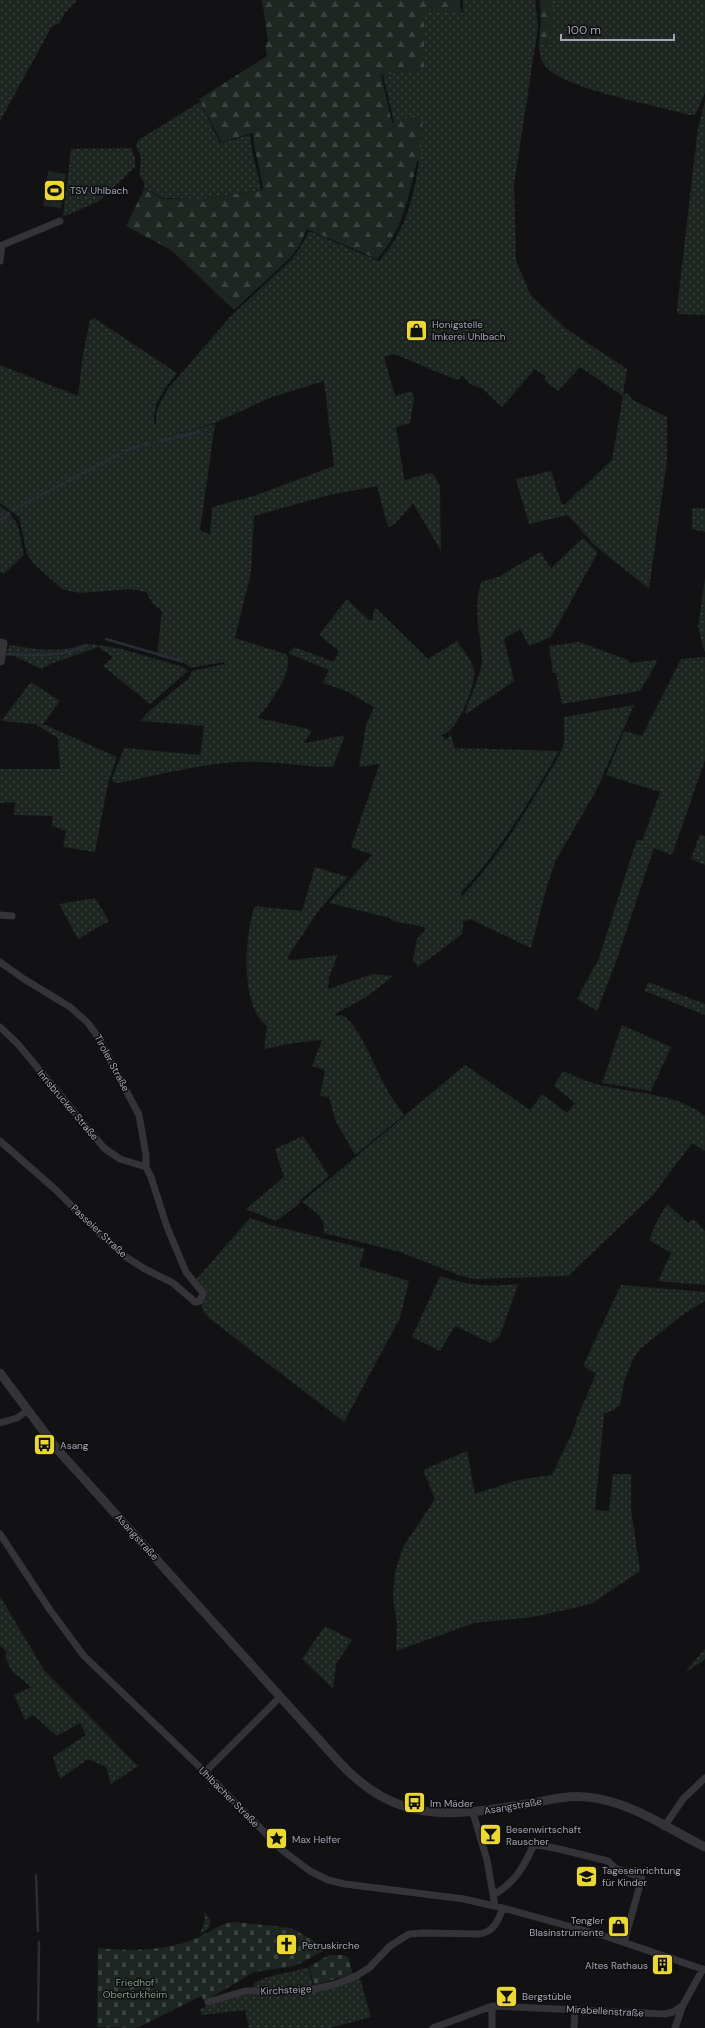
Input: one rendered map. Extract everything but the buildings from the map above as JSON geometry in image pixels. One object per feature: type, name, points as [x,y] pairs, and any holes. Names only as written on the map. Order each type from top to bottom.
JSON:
[{"type":"street","points":[[0,261],[1,246],[60,220]]},
{"type":"street","points":[[0,642],[4,643],[1,662]]},
{"type":"street","points":[[0,915],[12,916]]},
{"type":"street","name":"Tiroler Straße","points":[[0,962],[24,980],[70,1007],[88,1023],[108,1054],[139,1116]]},
{"type":"street","name":"Innsbrucker Straße","points":[[0,1027],[17,1043],[104,1148],[120,1159],[146,1167]]},
{"type":"street","name":"Passeier Straße","points":[[0,1141],[56,1190],[101,1235],[126,1257],[145,1269],[171,1282],[195,1302],[199,1302],[203,1293],[188,1275],[178,1255],[160,1210],[150,1174],[146,1167],[146,1155],[139,1116]]},
{"type":"street","name":"Asangstraße","points":[[0,1373],[57,1449],[350,1775],[378,1796],[403,1807],[421,1811],[443,1813],[473,1813],[561,1798],[584,1796],[620,1804],[705,1847]]},
{"type":"street","points":[[0,1423],[17,1418],[27,1411]]},
{"type":"street","name":"Uhlbacher Straße","points":[[0,1534],[50,1610],[84,1656],[282,1850],[310,1871],[328,1880],[366,1887],[464,1899],[495,1906],[624,1942],[704,1969]]},
{"type":"street","points":[[204,1772],[280,1697]]},
{"type":"street","points":[[664,1827],[683,1799],[705,1778]]},
{"type":"street","points":[[473,1813],[487,1860],[495,1906]]},
{"type":"street","points":[[494,1895],[506,1888],[519,1874],[534,1844],[559,1848],[608,1861],[615,1868],[642,1878],[624,1942]]},
{"type":"street","name":"Kirchsteige","points":[[208,2002],[245,1991],[306,1991],[336,1984],[356,1976],[369,1968],[390,1946],[408,1934],[479,1934],[488,1932],[498,1921],[503,1908]]},
{"type":"street","points":[[675,2028],[683,2005],[704,1969]]},
{"type":"street","name":"Mirabellenstraße","points":[[433,2028],[492,2006],[665,2014],[673,2012],[683,2005]]},
{"type":"street","points":[[492,2006],[492,2028]]},
{"type":"street","points":[[574,2028],[575,2009]]},
{"type":"green space","points":[[0,0],[77,0],[65,13],[59,24],[54,25],[51,28],[0,121]]},
{"type":"green space","points":[[262,0],[460,0],[461,12],[424,12],[424,69],[381,75],[392,123],[413,116],[416,116],[423,121],[420,160],[417,161],[411,187],[399,225],[386,248],[377,259],[307,229],[299,246],[290,258],[234,310],[171,250],[126,226],[144,189],[163,199],[203,199],[263,190],[253,133],[221,142],[199,99],[267,56],[265,45],[268,41]]},
{"type":"green space","points":[[463,0],[535,0],[538,27],[514,185],[516,260],[530,294],[565,328],[627,369],[623,395],[627,393],[633,400],[667,417],[667,460],[649,589],[594,545],[568,515],[529,524],[516,479],[551,471],[562,505],[565,504],[612,460],[623,396],[580,367],[558,391],[544,380],[546,377],[535,369],[502,407],[483,389],[470,384],[463,376],[457,380],[394,354],[384,357],[395,396],[412,391],[414,399],[410,423],[396,427],[404,478],[405,480],[430,473],[434,475],[440,486],[441,551],[413,503],[395,524],[388,527],[377,486],[329,495],[254,516],[251,572],[235,638],[286,654],[288,661],[284,678],[280,687],[258,718],[305,728],[312,731],[304,742],[306,743],[345,735],[333,767],[260,762],[221,763],[119,783],[113,782],[112,779],[124,748],[200,755],[200,758],[204,726],[141,721],[148,712],[189,678],[192,671],[225,664],[226,668],[226,664],[223,662],[191,668],[184,663],[157,656],[162,611],[153,604],[146,592],[131,589],[80,593],[62,589],[34,564],[27,554],[19,517],[0,503],[0,365],[78,396],[83,354],[90,320],[94,318],[177,373],[163,391],[156,405],[154,420],[156,427],[156,412],[167,390],[230,317],[291,260],[300,248],[309,231],[379,261],[391,246],[400,230],[413,195],[417,177],[423,121],[416,116],[394,122],[383,75],[424,69],[424,12],[463,12]],"holes":[[[324,381],[334,466],[254,496],[212,507],[210,535],[200,530],[215,424],[157,439],[212,424],[272,397]]]},
{"type":"green space","points":[[540,0],[552,0],[553,3],[549,41],[546,44],[539,44],[541,20]]},
{"type":"green space","points":[[552,0],[705,0],[705,93],[695,115],[689,115],[592,90],[557,75],[546,67],[540,56],[539,44],[546,44],[549,40]]},
{"type":"green space","points":[[705,101],[705,315],[679,314],[677,312],[678,300],[698,128]]},
{"type":"green space","points":[[200,102],[220,143],[250,135],[261,190],[203,199],[163,198],[144,188],[144,183],[139,174],[141,158],[136,144],[140,139]]},
{"type":"green space","points":[[131,148],[135,158],[135,167],[99,201],[63,217],[71,149]]},
{"type":"green space","name":"TSV Uhlbach","points":[[48,171],[66,174],[61,208],[43,206]]},
{"type":"green space","points":[[0,506],[16,521],[24,555],[4,574],[0,572]]},
{"type":"green space","points":[[692,508],[705,508],[705,532],[692,529]]},
{"type":"green space","points":[[583,538],[597,552],[597,554],[551,637],[529,646],[520,629],[504,639],[514,681],[466,714],[465,712],[482,664],[477,611],[481,582],[500,576],[540,552],[551,568]]},
{"type":"green space","points":[[705,578],[705,651],[704,651],[698,627]]},
{"type":"green space","points":[[347,599],[369,620],[372,620],[375,607],[428,659],[457,641],[472,663],[474,677],[470,694],[458,720],[449,731],[441,735],[446,740],[451,735],[455,748],[559,751],[514,825],[489,860],[461,893],[462,896],[490,864],[502,847],[526,811],[559,756],[564,744],[564,717],[634,705],[597,789],[556,860],[547,886],[531,948],[470,919],[463,922],[463,931],[461,935],[418,967],[413,961],[417,939],[426,929],[424,927],[393,921],[390,918],[329,903],[372,855],[351,847],[379,766],[379,764],[359,767],[366,725],[374,707],[346,691],[323,683],[329,670],[288,653],[294,647],[334,662],[339,651],[319,635]]},
{"type":"green space","points":[[579,642],[628,660],[630,663],[656,660],[657,662],[640,691],[562,704],[556,673],[553,673],[549,646]]},
{"type":"green space","points":[[84,644],[134,652],[183,667],[188,671],[150,704],[103,666],[113,657],[98,647],[53,663],[41,669],[6,652],[10,645],[57,650]]},
{"type":"green space","points":[[705,657],[705,760],[672,855],[654,848],[617,959],[597,1011],[577,999],[599,958],[637,839],[642,841],[660,792],[606,775],[624,731],[642,736],[681,659]]},
{"type":"green space","points":[[31,682],[60,701],[43,724],[117,757],[108,783],[95,852],[63,847],[66,831],[52,826],[53,816],[14,815],[15,802],[0,803],[0,769],[60,769],[58,738],[35,724],[1,721]]},
{"type":"green space","points":[[700,834],[705,836],[705,865],[691,859]]},
{"type":"green space","points":[[315,867],[348,877],[319,910],[287,958],[290,960],[338,955],[329,977],[328,989],[373,974],[393,976],[365,998],[335,1014],[336,1016],[342,1015],[348,1019],[354,1027],[366,1047],[387,1090],[404,1115],[355,1155],[336,1122],[329,1097],[320,1096],[325,1070],[312,1066],[322,1040],[293,1043],[264,1049],[267,1026],[258,1017],[252,1003],[248,987],[248,934],[255,906],[302,911]]},
{"type":"green space","points":[[95,898],[109,921],[78,939],[59,904]]},
{"type":"green space","points":[[648,982],[705,1004],[705,1015],[645,991]]},
{"type":"green space","points":[[622,1025],[671,1047],[651,1091],[602,1083]]},
{"type":"green space","points":[[465,1065],[530,1110],[542,1094],[567,1113],[575,1103],[554,1086],[563,1071],[597,1084],[659,1096],[683,1103],[705,1116],[705,1151],[692,1143],[653,1195],[568,1276],[474,1279],[459,1275],[400,1252],[324,1233],[323,1222],[319,1215],[302,1202]]},
{"type":"green space","points":[[303,1136],[329,1176],[300,1200],[299,1204],[276,1221],[246,1209],[284,1177],[275,1149]]},
{"type":"green space","points":[[667,1204],[688,1223],[693,1219],[705,1231],[705,1285],[658,1281],[671,1253],[649,1240],[657,1221]]},
{"type":"green space","points":[[250,1218],[274,1226],[365,1249],[359,1266],[409,1281],[400,1318],[344,1422],[209,1318],[203,1309],[202,1305],[204,1299],[195,1281]]},
{"type":"green space","points":[[440,1276],[460,1282],[479,1285],[518,1284],[500,1336],[491,1343],[455,1326],[440,1351],[412,1337]]},
{"type":"green space","points":[[621,1285],[705,1292],[705,1301],[685,1313],[640,1349],[633,1359],[624,1382],[620,1405],[604,1414],[595,1510],[609,1511],[613,1474],[631,1474],[631,1509],[640,1571],[591,1604],[533,1617],[474,1623],[396,1651],[397,1626],[393,1597],[395,1572],[403,1547],[435,1499],[423,1470],[467,1451],[475,1494],[518,1480],[552,1475],[574,1429],[577,1418],[596,1374],[583,1366]]},
{"type":"green space","points":[[0,1596],[44,1670],[138,1766],[111,1784],[106,1767],[88,1759],[60,1779],[53,1757],[86,1735],[80,1723],[57,1736],[33,1715],[25,1720],[14,1695],[31,1687],[11,1670],[5,1657],[7,1653],[0,1645]]},
{"type":"green space","points":[[325,1626],[352,1640],[336,1664],[333,1689],[302,1659]]},
{"type":"green space","points":[[705,1649],[705,1659],[690,1670],[686,1671]]},
{"type":"green space","points":[[204,1912],[210,1919],[210,1925],[209,1928],[200,1934],[205,1920]]},
{"type":"green space","name":"Friedhof Obertürkheim","points":[[234,1922],[291,1928],[323,1946],[323,1951],[295,1966],[254,1972],[205,2001],[201,1996],[141,2026],[135,2028],[97,2027],[98,1948],[132,1950],[154,1949],[176,1945],[193,1940],[221,1925]]},
{"type":"green space","points":[[329,1955],[342,1955],[348,1957],[353,1974],[314,1985],[309,1967]]},
{"type":"green space","points":[[308,1967],[313,1986],[276,1990],[254,1988],[253,1986],[261,1980],[269,1977]]},
{"type":"green space","points":[[360,1978],[371,2017],[330,2028],[249,2028],[245,2010],[202,2015],[200,2009],[224,1999],[241,1995],[306,1993],[336,1986]]},
{"type":"waterway","points":[[160,441],[199,432]]},
{"type":"waterway","points":[[125,451],[149,443]]},
{"type":"waterway","points":[[12,510],[120,454]]},
{"type":"waterway","points":[[0,521],[9,513]]},
{"type":"waterway","points":[[106,639],[181,661]]},
{"type":"waterway","points":[[5,654],[57,654],[87,645]]},
{"type":"waterway","points":[[36,1875],[38,1931]]},
{"type":"waterway","points":[[38,2021],[39,1942]]},
{"type":"place","name":"TSV Uhlbach","points":[[55,190]]},
{"type":"place","name":"Honigstelle Imkerei Uhlbach","points":[[416,330]]},
{"type":"place","name":"Asang","points":[[45,1445]]},
{"type":"place","name":"Im Mäder","points":[[415,1803]]},
{"type":"place","name":"Besenwirtschaft Rauscher","points":[[490,1835]]},
{"type":"place","name":"Max Helfer","points":[[277,1839]]},
{"type":"place","name":"Tageseinrichtung für Kinder","points":[[586,1876]]},
{"type":"place","name":"Tengler Blasinstrumente","points":[[619,1926]]},
{"type":"place","name":"Petruskirche","points":[[286,1945]]},
{"type":"place","name":"Altes Rathaus","points":[[663,1965]]},
{"type":"place","name":"Bergstüble","points":[[507,1996]]}]
